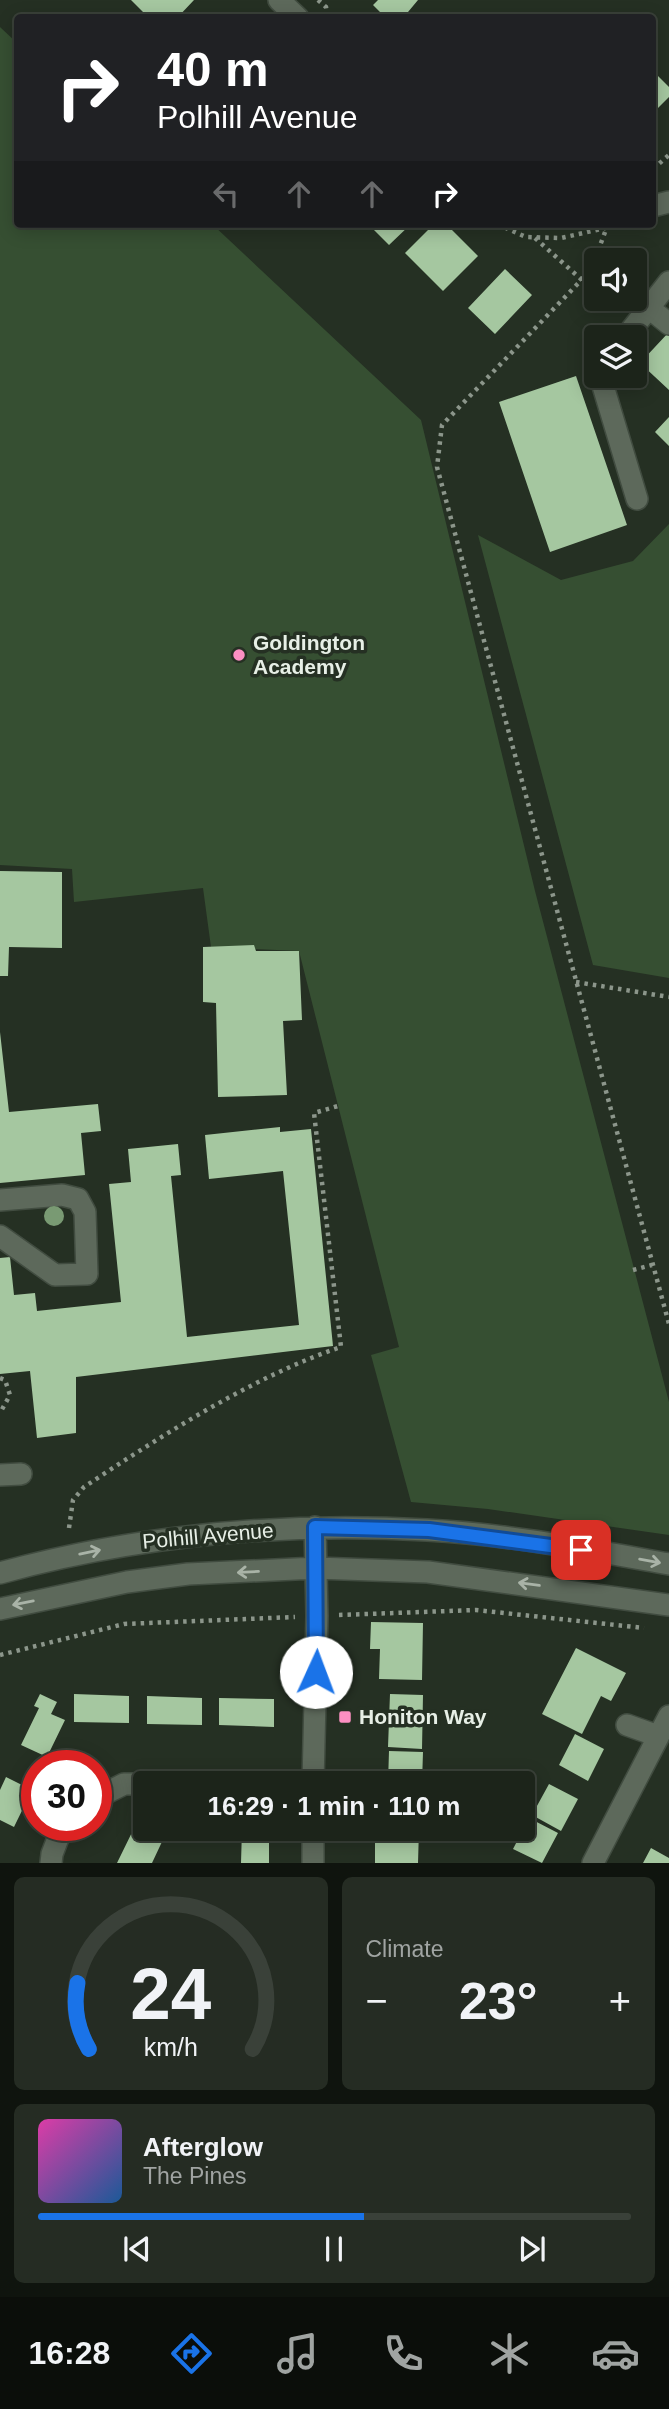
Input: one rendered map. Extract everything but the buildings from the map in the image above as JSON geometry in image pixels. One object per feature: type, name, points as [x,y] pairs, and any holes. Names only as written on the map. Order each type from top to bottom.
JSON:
[{"type":"street","points":[[279,0],[301,11]]},
{"type":"street","points":[[635,325],[669,282]]},
{"type":"street","points":[[649,308],[669,324]]},
{"type":"street","points":[[604,388],[637,499]]},
{"type":"street","points":[[0,1200],[62,1195],[78,1199],[85,1212],[87,1273],[55,1275],[0,1236]]},
{"type":"street","points":[[313,1771],[315,1527]]},
{"type":"street","name":"Polhill Avenue","points":[[0,1573],[125,1544],[315,1527],[429,1530],[669,1564]]},
{"type":"street","name":"Polhill Avenue","points":[[0,1609],[127,1582],[188,1574],[316,1569],[428,1572],[669,1605]]},
{"type":"street","points":[[593,1863],[669,1716]]},
{"type":"street","points":[[627,1724],[658,1736]]},
{"type":"street","points":[[112,1790],[124,1784],[133,1784]]},
{"type":"street","points":[[51,1863],[57,1841]]},
{"type":"street","points":[[313,1841],[313,1863]]},
{"type":"path","points":[[318,0],[326,7],[327,14]]},
{"type":"path","points":[[506,228],[526,237],[561,238],[600,228]]},
{"type":"path","points":[[607,228],[591,270],[442,425],[438,467],[669,1324]]},
{"type":"path","points":[[534,237],[582,280]]},
{"type":"path","points":[[576,982],[669,997]]},
{"type":"path","points":[[69,1528],[74,1500],[84,1487],[218,1405],[305,1359],[341,1347],[314,1113],[338,1106]]},
{"type":"path","points":[[633,1270],[652,1265]]},
{"type":"path","points":[[0,1378],[5,1380],[10,1395],[0,1413]]},
{"type":"green space","name":"Goldington Academy","points":[[0,27],[14,40],[14,228],[216,228],[421,420],[535,891],[669,1402],[669,1535],[488,1509],[411,1502],[371,1355],[399,1347],[299,951],[211,947],[203,888],[74,902],[72,869],[0,865]]},
{"type":"green space","points":[[669,524],[669,978],[593,965],[478,535],[561,580],[633,561]]},
{"type":"place","name":"Goldington Academy","points":[[239,655]]},
{"type":"place","name":"Honiton Way","points":[[345,1717]]},
{"type":"route","points":[[316,1672],[315,1527],[429,1530],[581,1550]]}]
